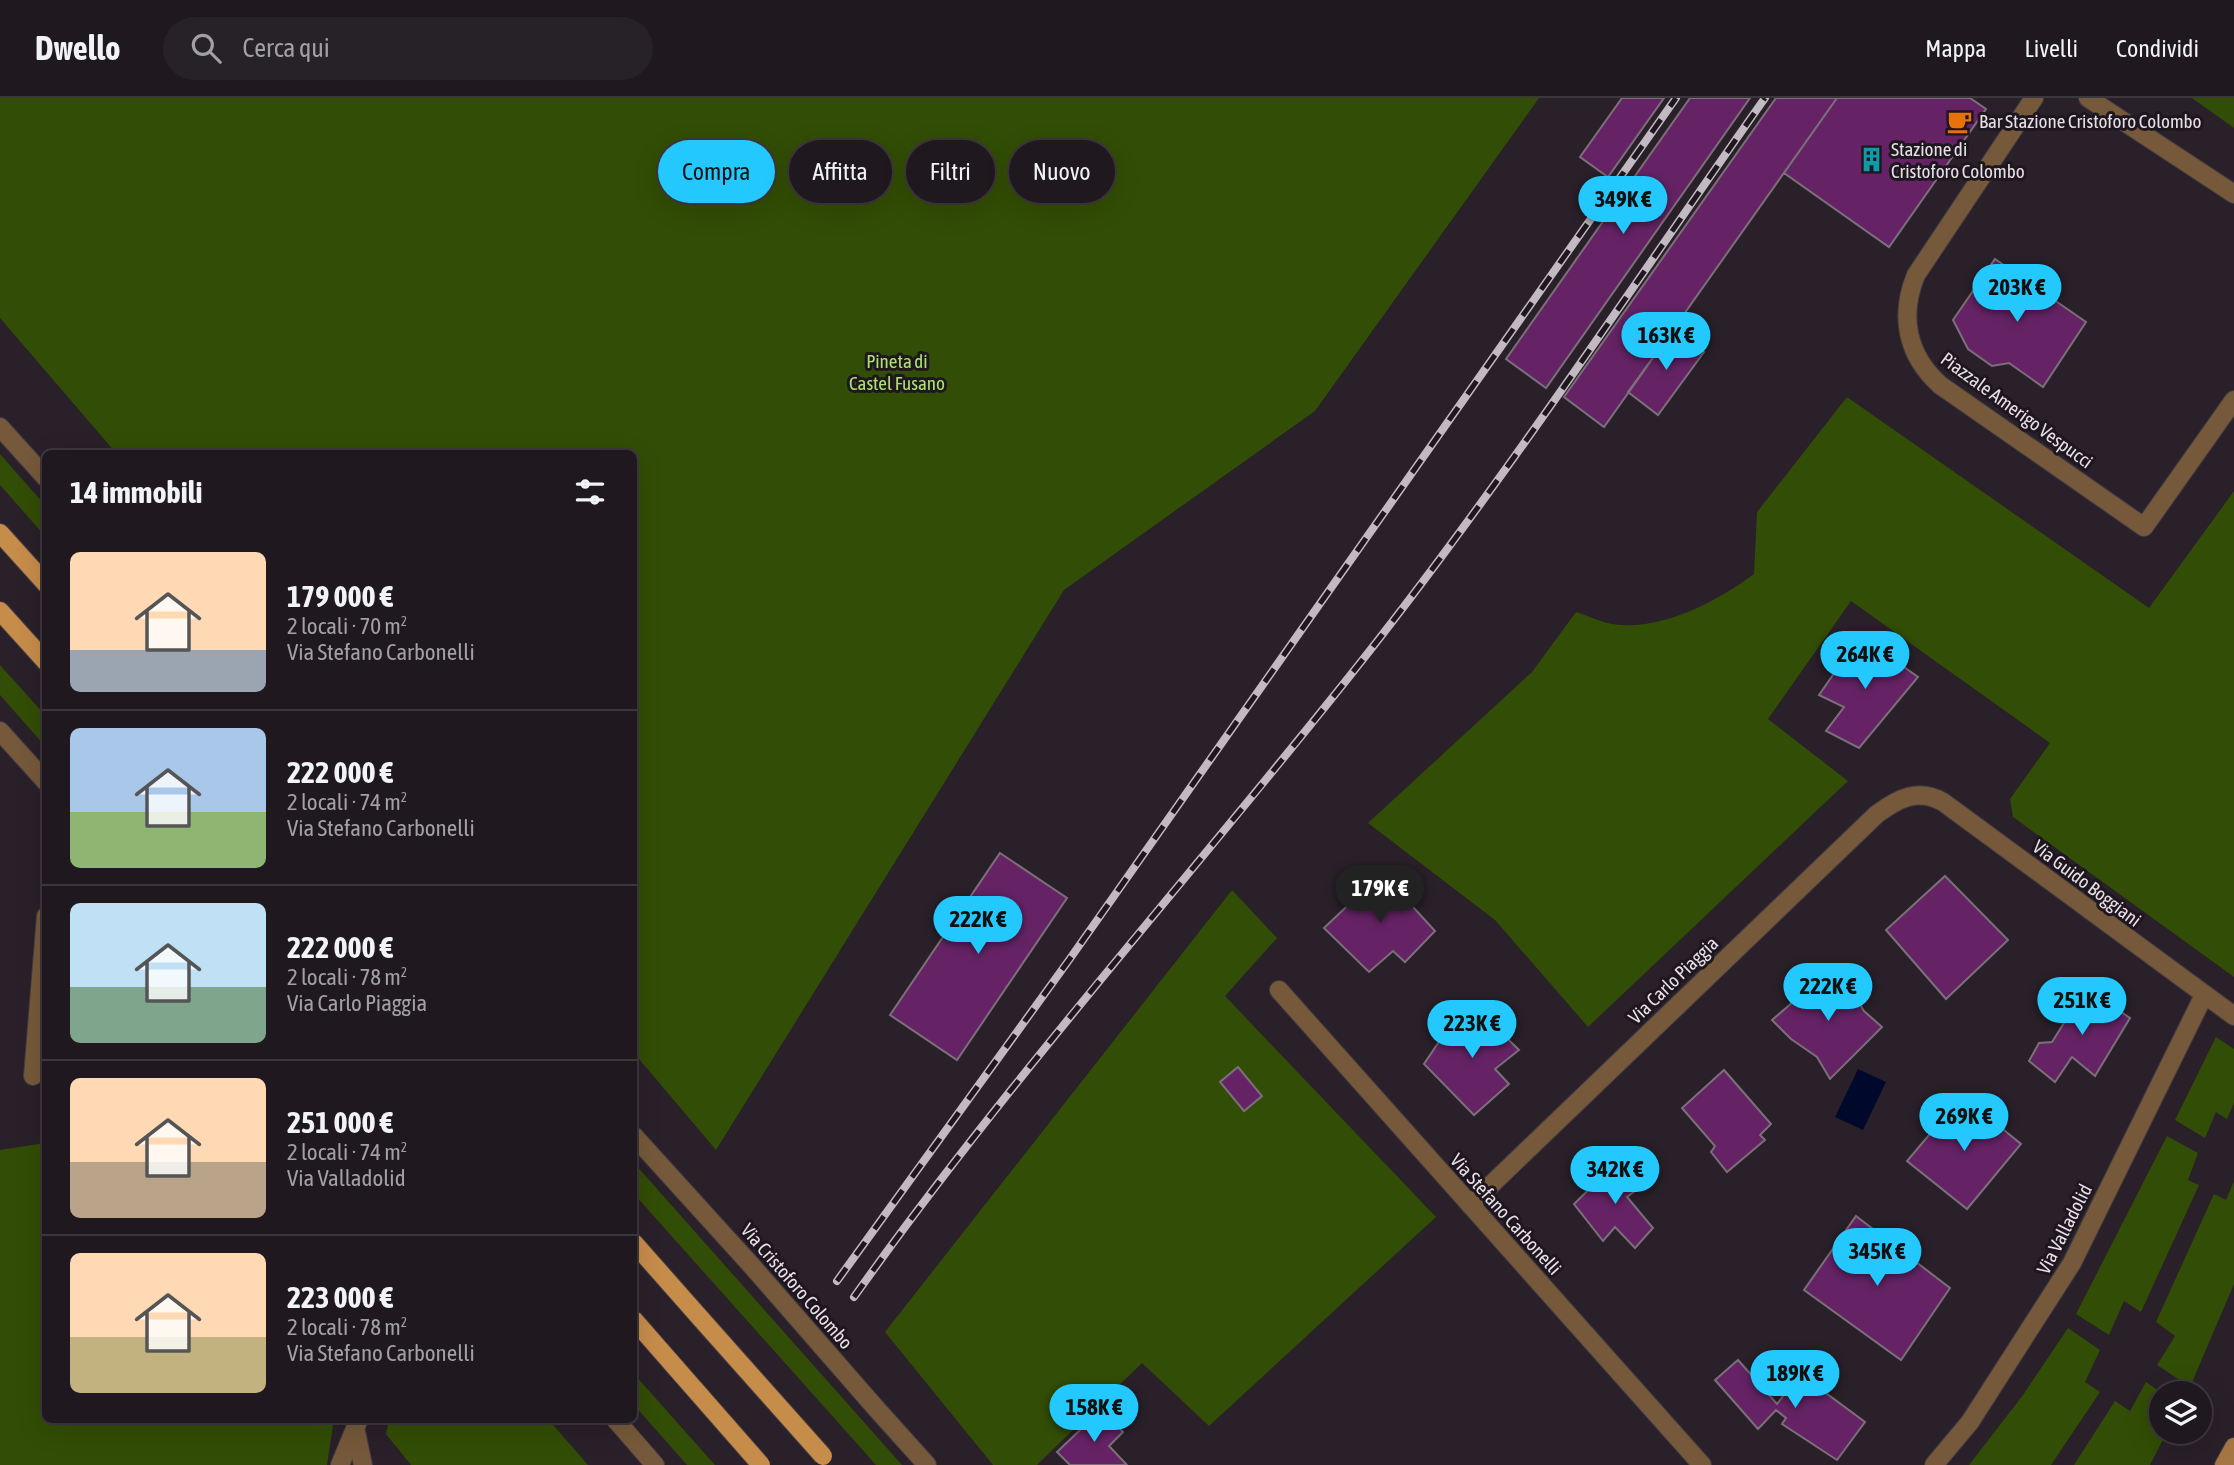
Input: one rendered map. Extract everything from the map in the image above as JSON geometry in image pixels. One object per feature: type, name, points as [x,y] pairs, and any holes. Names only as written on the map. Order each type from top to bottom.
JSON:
[{"type":"main road","points":[[0,533],[42,580]]},
{"type":"main road","points":[[0,611],[42,658]]},
{"type":"main road","points":[[637,1246],[827,1460]]},
{"type":"main road","points":[[637,1323],[761,1465]]},
{"type":"main road","points":[[2224,1465],[2234,1447]]},
{"type":"street","name":"Piazzale Amerigo Vespucci","points":[[2034,98],[1916,275],[1909,293],[1907,329],[1919,363],[1940,385],[2144,527],[2234,400]]},
{"type":"street","points":[[2088,98],[2234,194]]},
{"type":"street","points":[[0,427],[42,474]]},
{"type":"street","points":[[0,731],[42,778]]},
{"type":"street","name":"Via Guido Boggiani","points":[[1912,794],[1925,795],[1943,802],[2234,1016]]},
{"type":"street","name":"Via Carlo Piaggia","points":[[1470,1205],[1877,814],[1912,794]]},
{"type":"street","points":[[33,1076],[42,965]]},
{"type":"street","name":"Via Stefano Carbonelli","points":[[1279,990],[1702,1465]]},
{"type":"street","name":"Via Valladolid","points":[[1934,1465],[1970,1422],[2072,1263],[2204,995]]},
{"type":"street","name":"Via Cristoforo Colombo","points":[[637,1139],[927,1465]]},
{"type":"street","points":[[618,1423],[655,1465]]},
{"type":"street","points":[[340,1465],[357,1426]]},
{"type":"street","points":[[357,1426],[363,1465]]},
{"type":"green space","name":"Pineta di Castel Fusano","points":[[0,98],[1539,98],[1315,411],[1064,590],[716,1150],[637,1057],[637,450],[113,450],[0,318]]},
{"type":"green space","points":[[2192,98],[2234,98],[2234,128]]},
{"type":"green space","points":[[1847,397],[2149,608],[2234,491],[2234,977],[2013,817],[2010,799],[2050,743],[1851,601],[1768,719],[1848,781],[1588,1027],[1495,920],[1368,823],[1532,672],[1576,612],[1607,623],[1626,625],[1665,620],[1704,605],[1754,574],[1757,512]]},
{"type":"green space","points":[[0,454],[42,502],[42,533],[0,485]]},
{"type":"green space","points":[[0,665],[42,712],[42,743],[0,695]]},
{"type":"green space","points":[[1232,890],[1277,938],[1225,996],[1436,1217],[1209,1426],[1142,1363],[1037,1465],[993,1465],[885,1332]]},
{"type":"green space","points":[[2216,1037],[2234,1049],[2234,1103],[2227,1119],[2216,1112],[2205,1138],[2175,1120]]},
{"type":"green space","points":[[2167,1136],[2198,1153],[2188,1180],[2199,1185],[2141,1312],[2124,1301],[2109,1335],[2076,1314]]},
{"type":"green space","points":[[42,1143],[42,1423],[333,1423],[327,1465],[0,1465],[0,1150]]},
{"type":"green space","points":[[637,1166],[902,1465],[876,1465],[637,1197]]},
{"type":"green space","points":[[2234,1181],[2234,1284],[2193,1381],[2181,1381],[2157,1365],[2175,1336],[2156,1322],[2214,1194],[2226,1200]]},
{"type":"green space","points":[[2068,1328],[2100,1350],[2085,1382],[2100,1392],[2051,1465],[1969,1465],[2023,1395]]},
{"type":"green space","points":[[637,1377],[715,1465],[687,1465],[637,1408]]},
{"type":"green space","points":[[2146,1382],[2149,1384],[2149,1444],[2161,1444],[2150,1465],[2074,1465],[2115,1401],[2130,1411]]},
{"type":"green space","points":[[388,1423],[551,1423],[588,1465],[411,1465],[386,1434]]},
{"type":"water","points":[[1858,1069],[1886,1082],[1863,1130],[1835,1117]]},
{"type":"building","points":[[1622,98],[1664,98],[1608,177],[1580,157]]},
{"type":"building","points":[[1690,98],[1750,98],[1546,388],[1506,359]]},
{"type":"building","points":[[1776,98],[1837,98],[1604,427],[1564,397]]},
{"type":"building","name":"Stazione di Cristoforo Colombo","points":[[1837,98],[1970,98],[1986,109],[1889,247],[1784,173]]},
{"type":"building","points":[[1995,259],[2086,322],[2043,387],[2009,363],[1992,366],[1968,349],[1953,320]]},
{"type":"building","points":[[1673,330],[1704,352],[1658,415],[1628,392]]},
{"type":"building","points":[[1860,636],[1918,677],[1859,748],[1826,731],[1844,707],[1819,695]]},
{"type":"building","points":[[1000,853],[1067,898],[957,1060],[890,1015]]},
{"type":"building","points":[[1382,873],[1435,931],[1405,962],[1393,951],[1369,972],[1324,928]]},
{"type":"building","points":[[1945,876],[2008,940],[1946,999],[1886,930]]},
{"type":"building","points":[[1830,970],[1849,986],[1864,1011],[1882,1027],[1830,1079],[1817,1057],[1791,1039],[1772,1020]]},
{"type":"building","points":[[2086,988],[2130,1018],[2095,1076],[2072,1057],[2055,1082],[2029,1061],[2039,1043],[2052,1042]]},
{"type":"building","points":[[1476,1008],[1519,1050],[1495,1069],[1509,1084],[1474,1115],[1424,1064],[1449,1027]]},
{"type":"building","points":[[1238,1067],[1262,1096],[1244,1111],[1220,1082]]},
{"type":"building","points":[[1724,1070],[1771,1124],[1760,1135],[1765,1140],[1727,1172],[1711,1152],[1715,1146],[1682,1108]]},
{"type":"building","points":[[1962,1096],[2021,1144],[1967,1209],[1907,1161]]},
{"type":"building","points":[[1619,1160],[1643,1185],[1627,1197],[1653,1228],[1635,1248],[1615,1227],[1603,1241],[1574,1204]]},
{"type":"building","points":[[1856,1216],[1950,1288],[1901,1360],[1804,1290]]},
{"type":"building","points":[[1738,1360],[1777,1404],[1800,1374],[1865,1422],[1837,1460],[1782,1424],[1786,1418],[1776,1410],[1758,1429],[1715,1380]]},
{"type":"building","points":[[1101,1410],[1123,1432],[1109,1446],[1127,1465],[1070,1465],[1057,1452]]},
{"type":"railway","points":[[837,1281],[1069,960],[1676,98]]},
{"type":"railway","points":[[854,1297],[914,1215],[1040,1054],[1300,738],[1417,590],[1518,451],[1765,98]]},
{"type":"place","name":"Bar Stazione Cristoforo Colombo","points":[[1959,121]]},
{"type":"place","name":"Stazione di Cristoforo Colombo","points":[[1871,160]]}]
